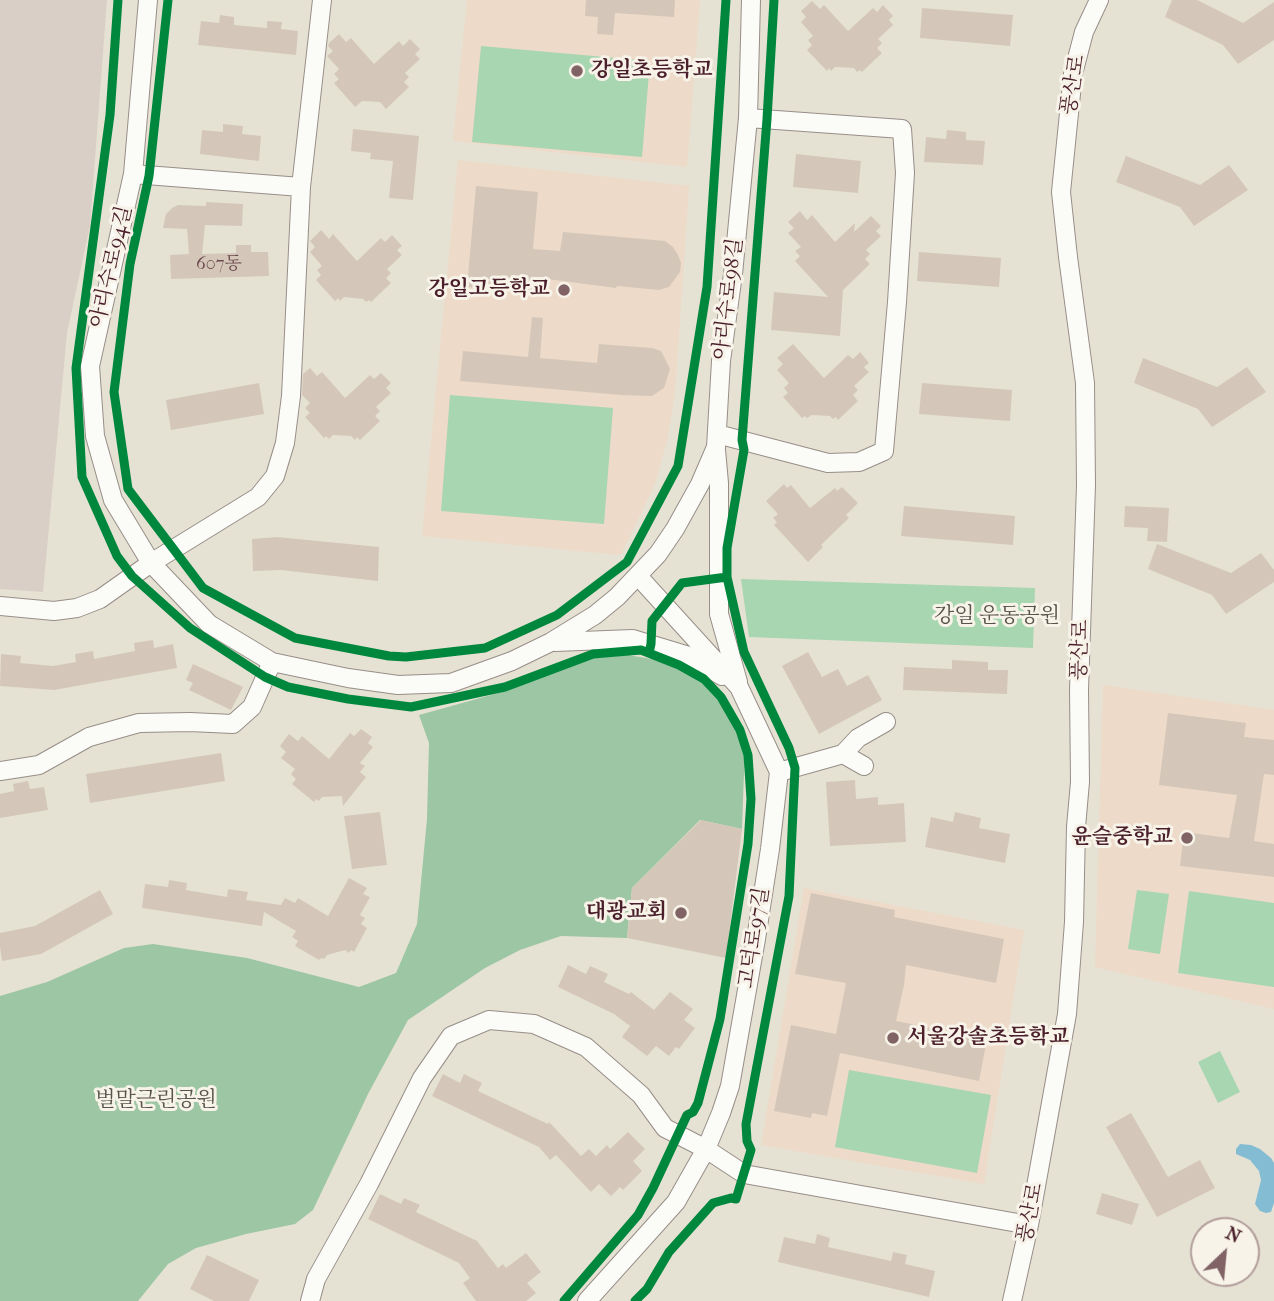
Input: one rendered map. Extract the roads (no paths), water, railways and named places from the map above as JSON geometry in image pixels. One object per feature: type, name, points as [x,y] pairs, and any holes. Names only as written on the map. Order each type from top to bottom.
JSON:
[{"type":"street","name":"아리수로94길","points":[[148,0],[133,174],[90,366],[94,436],[113,500],[150,563],[209,624],[272,662],[398,685],[451,683],[512,661],[551,642],[595,615],[638,576]]},
{"type":"street","points":[[0,606],[54,611],[77,608],[100,598],[150,563],[258,497],[275,477],[285,443],[290,396],[301,187],[322,0]]},
{"type":"street","name":"아리수로98길","points":[[638,576],[658,554],[675,529],[700,484],[716,440],[748,118],[751,0]]},
{"type":"street","name":"풍산로","points":[[1012,1301],[1029,1225],[1067,1014],[1074,922],[1080,782],[1079,690],[1086,485],[1085,383],[1061,192],[1073,74],[1084,32],[1099,0]]},
{"type":"street","points":[[748,118],[902,129],[905,173],[884,451],[859,462],[828,463],[716,440],[719,482],[719,614],[739,687],[779,772],[843,754],[858,738],[886,722]]},
{"type":"street","points":[[133,174],[301,187]]},
{"type":"street","points":[[638,576],[739,687]]},
{"type":"street","points":[[551,642],[634,639],[686,655],[739,687]]},
{"type":"street","points":[[0,772],[39,765],[89,737],[139,723],[233,724],[252,707],[272,662]]},
{"type":"street","points":[[843,754],[864,766]]},
{"type":"street","name":"고덕로97길","points":[[587,1301],[676,1202],[706,1149],[730,1086],[770,849],[779,772]]},
{"type":"street","points":[[310,1301],[316,1279],[369,1184],[422,1078],[451,1036],[489,1020],[534,1024],[586,1047],[641,1095],[666,1128],[706,1149],[744,1174],[1029,1225]]},
{"type":"water","points":[[1240,1144],[1260,1149],[1274,1163],[1274,1203],[1271,1212],[1260,1211],[1255,1204],[1261,1180],[1259,1171],[1250,1160],[1236,1154]]},
{"type":"place","name":"강일초등학교","points":[[577,71]]},
{"type":"place","name":"강일고등학교","points":[[564,290]]},
{"type":"place","name":"윤슬중학교","points":[[1187,838]]},
{"type":"place","name":"대광교회","points":[[681,913]]},
{"type":"place","name":"서울강솔초등학교","points":[[893,1038]]},
{"type":"park label","name":"강일 운동공원","points":[[997,617]]},
{"type":"park label","name":"벌말근린공원","points":[[156,1101]]}]
